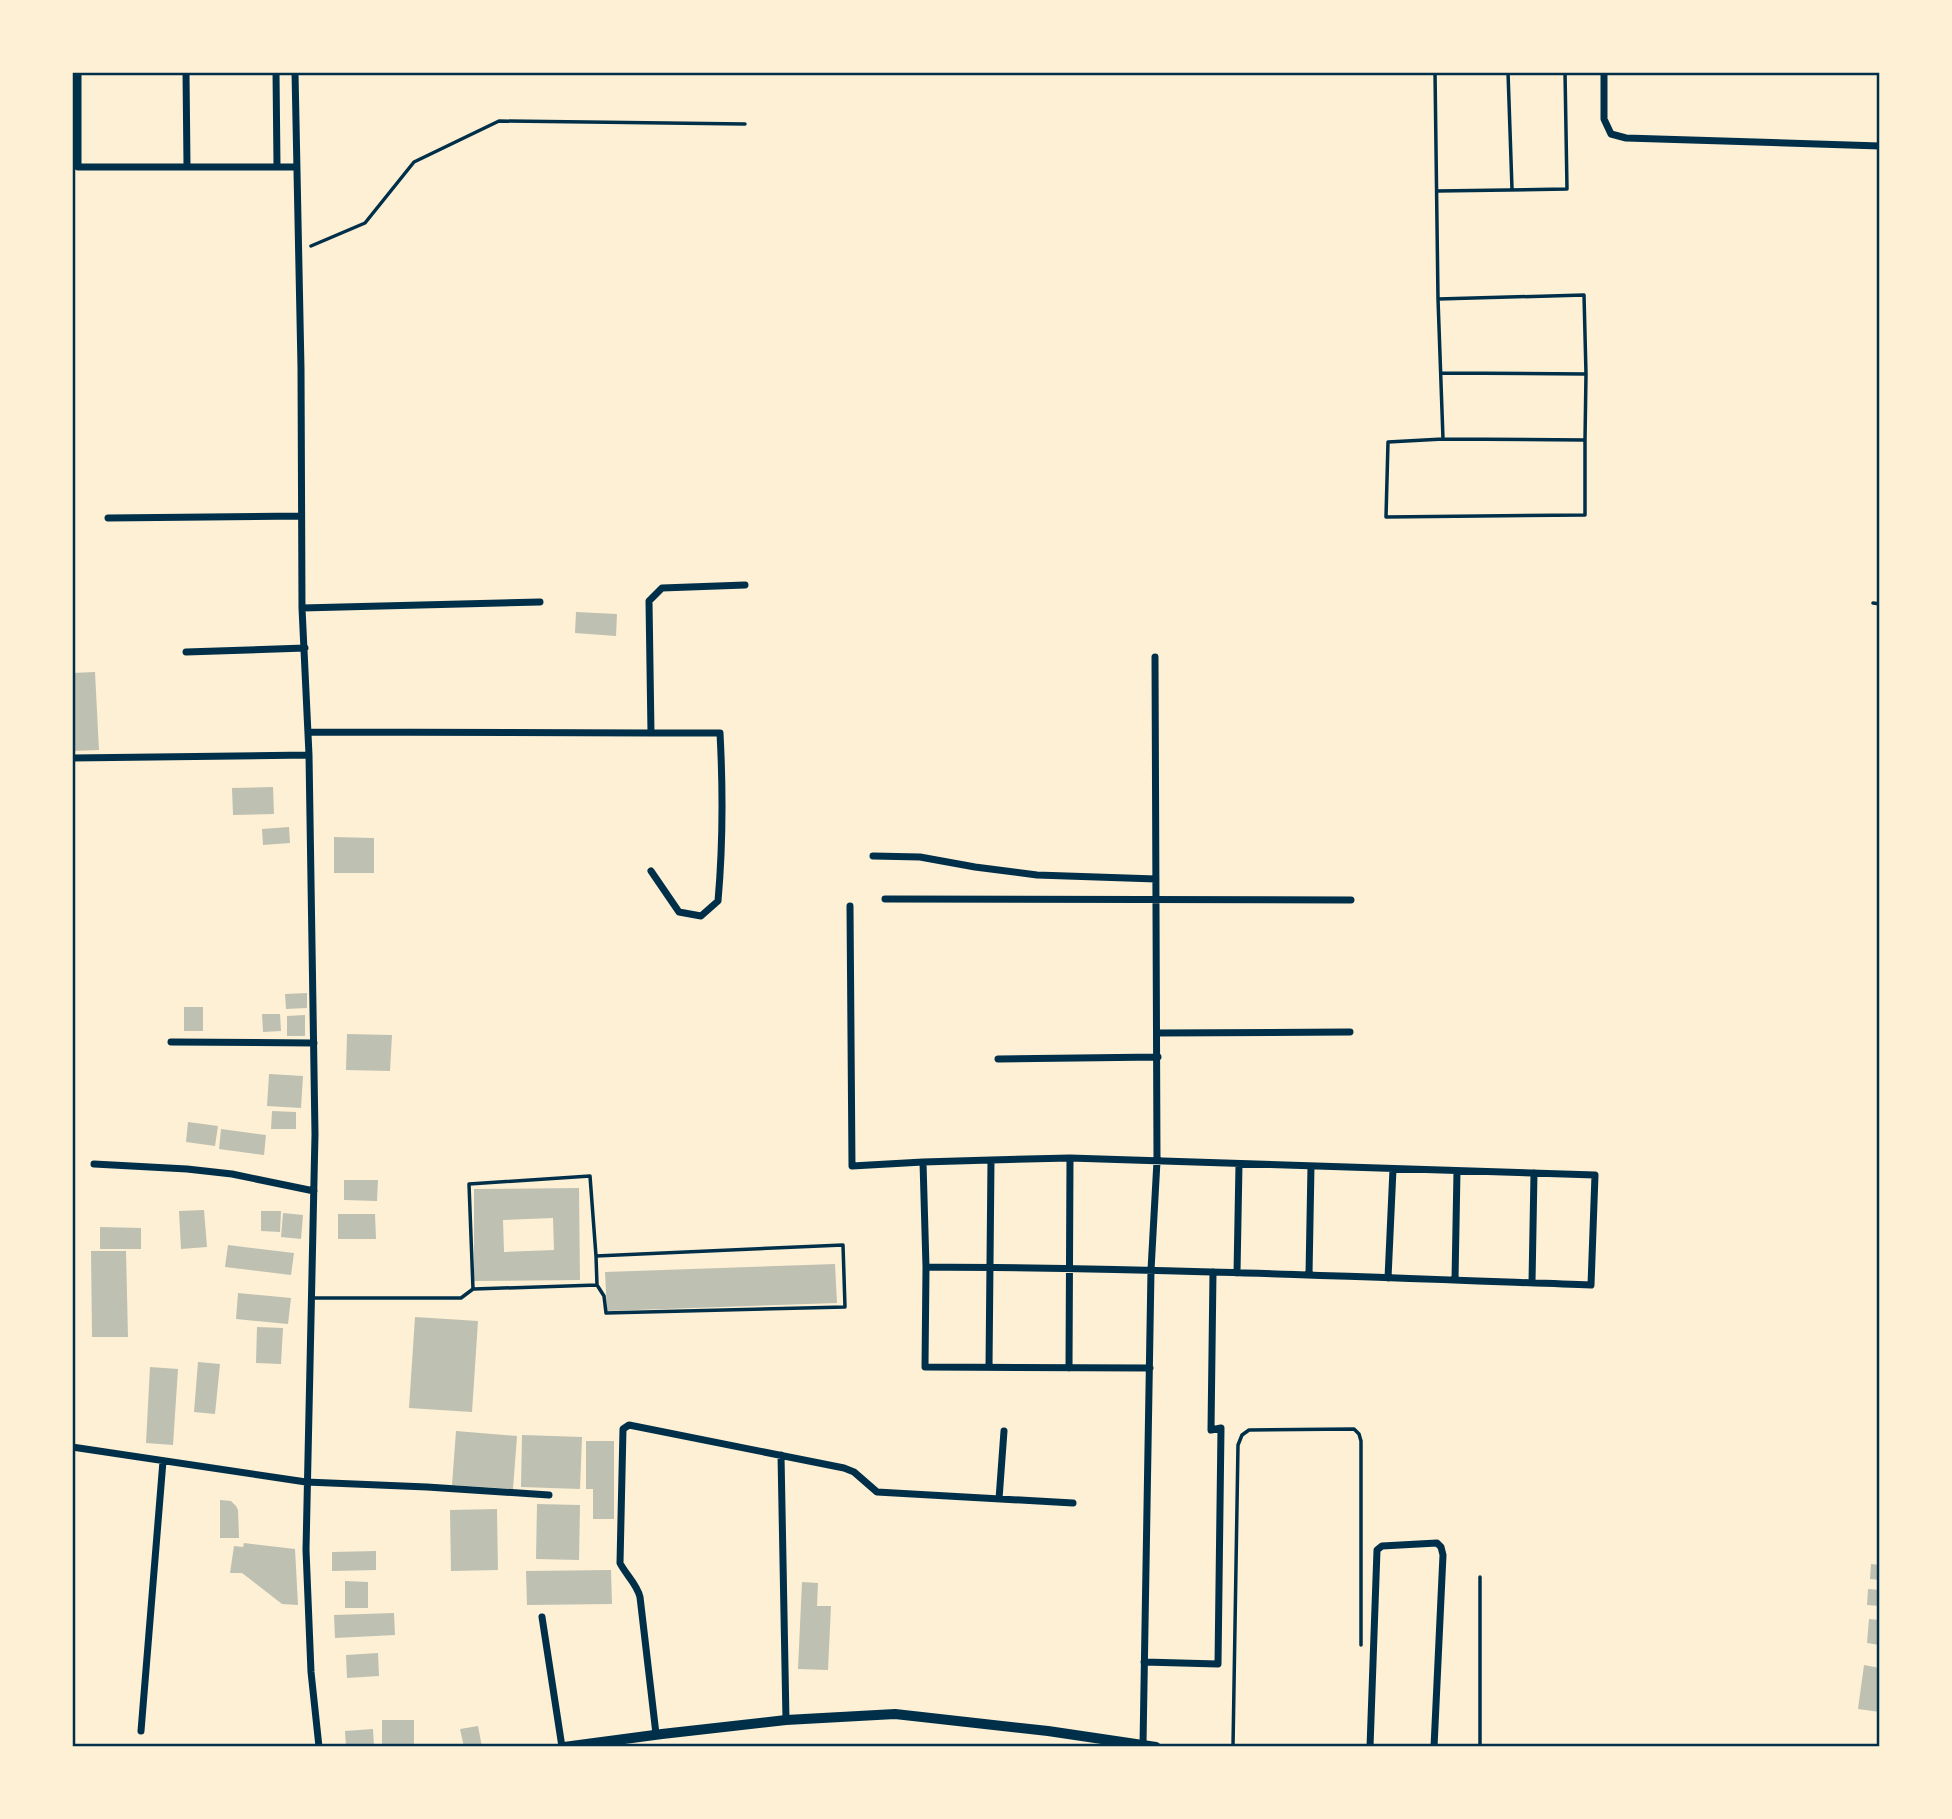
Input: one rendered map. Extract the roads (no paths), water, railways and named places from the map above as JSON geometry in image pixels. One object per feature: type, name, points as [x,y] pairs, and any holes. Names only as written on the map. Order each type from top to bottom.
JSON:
[{"type":"street","points":[[78,72],[78,167],[296,167]]},
{"type":"street","points":[[186,72],[187,166]]},
{"type":"street","points":[[276,72],[277,166]]},
{"type":"street","points":[[295,72],[302,608],[309,755],[314,1043],[314,1191],[306,1550],[311,1672],[319,1747]]},
{"type":"street","points":[[1604,72],[1604,119],[1611,134],[1626,138],[1880,146]]},
{"type":"street","points":[[108,518],[301,516]]},
{"type":"street","points":[[651,733],[649,601],[662,588],[745,585]]},
{"type":"street","points":[[302,608],[540,602]]},
{"type":"street","points":[[186,652],[304,648]]},
{"type":"street","points":[[1143,1745],[1152,1270],[1157,1161],[1154,657]]},
{"type":"street","points":[[308,732],[720,733],[722,817],[718,901],[701,916],[678,912],[651,871]]},
{"type":"street","points":[[72,758],[309,755]]},
{"type":"street","points":[[873,856],[920,857],[1037,875],[1156,879]]},
{"type":"street","points":[[886,899],[1351,900]]},
{"type":"street","points":[[850,906],[852,1166],[1070,1158],[1595,1175],[1591,1285],[1152,1270],[926,1267]]},
{"type":"street","points":[[1158,1033],[1350,1032]]},
{"type":"street","points":[[171,1042],[314,1043]]},
{"type":"street","points":[[998,1059],[1158,1057]]},
{"type":"street","points":[[1069,1368],[1070,1158]]},
{"type":"street","points":[[989,1367],[990,1160]]},
{"type":"street","points":[[923,1163],[925,1367],[1150,1368]]},
{"type":"street","points":[[94,1164],[232,1174],[314,1191]]},
{"type":"street","points":[[1237,1273],[1238,1164]]},
{"type":"street","points":[[1309,1275],[1311,1166]]},
{"type":"street","points":[[1388,1278],[1392,1169]]},
{"type":"street","points":[[1455,1280],[1457,1171]]},
{"type":"street","points":[[1532,1283],[1534,1173]]},
{"type":"street","points":[[1144,1662],[1218,1664],[1221,1428],[1211,1430],[1213,1272]]},
{"type":"street","points":[[656,1734],[638,1587],[620,1563],[623,1429],[629,1425],[844,1468],[854,1472],[877,1492],[1073,1503]]},
{"type":"street","points":[[999,1499],[1004,1431]]},
{"type":"street","points":[[72,1447],[306,1482],[549,1495]]},
{"type":"street","points":[[781,1455],[786,1720]]},
{"type":"street","points":[[141,1731],[163,1461]]},
{"type":"street","points":[[1370,1747],[1377,1550],[1382,1546],[1437,1543],[1443,1555],[1434,1747]]},
{"type":"street","points":[[542,1617],[563,1747],[786,1720],[895,1714],[1048,1731],[1156,1747]]},
{"type":"lane","points":[[1435,72],[1443,439]]},
{"type":"lane","points":[[1508,72],[1512,189]]},
{"type":"lane","points":[[1437,191],[1567,189],[1565,72]]},
{"type":"lane","points":[[1438,299],[1584,295],[1586,374],[1585,515],[1386,517],[1388,442],[1443,439],[1585,440]]},
{"type":"lane","points":[[1441,373],[1586,374]]},
{"type":"lane","points":[[1873,603],[1880,604]]},
{"type":"lane","points":[[473,1289],[470,1184],[590,1177],[597,1285],[604,1296],[606,1313],[845,1307],[843,1245],[596,1256]]},
{"type":"lane","points":[[311,1298],[461,1298],[473,1289],[597,1285]]},
{"type":"lane","points":[[1233,1747],[1238,1444],[1249,1430],[1354,1429],[1359,1434],[1362,1441],[1361,1645]]},
{"type":"lane","points":[[1480,1577],[1480,1747]]}]
